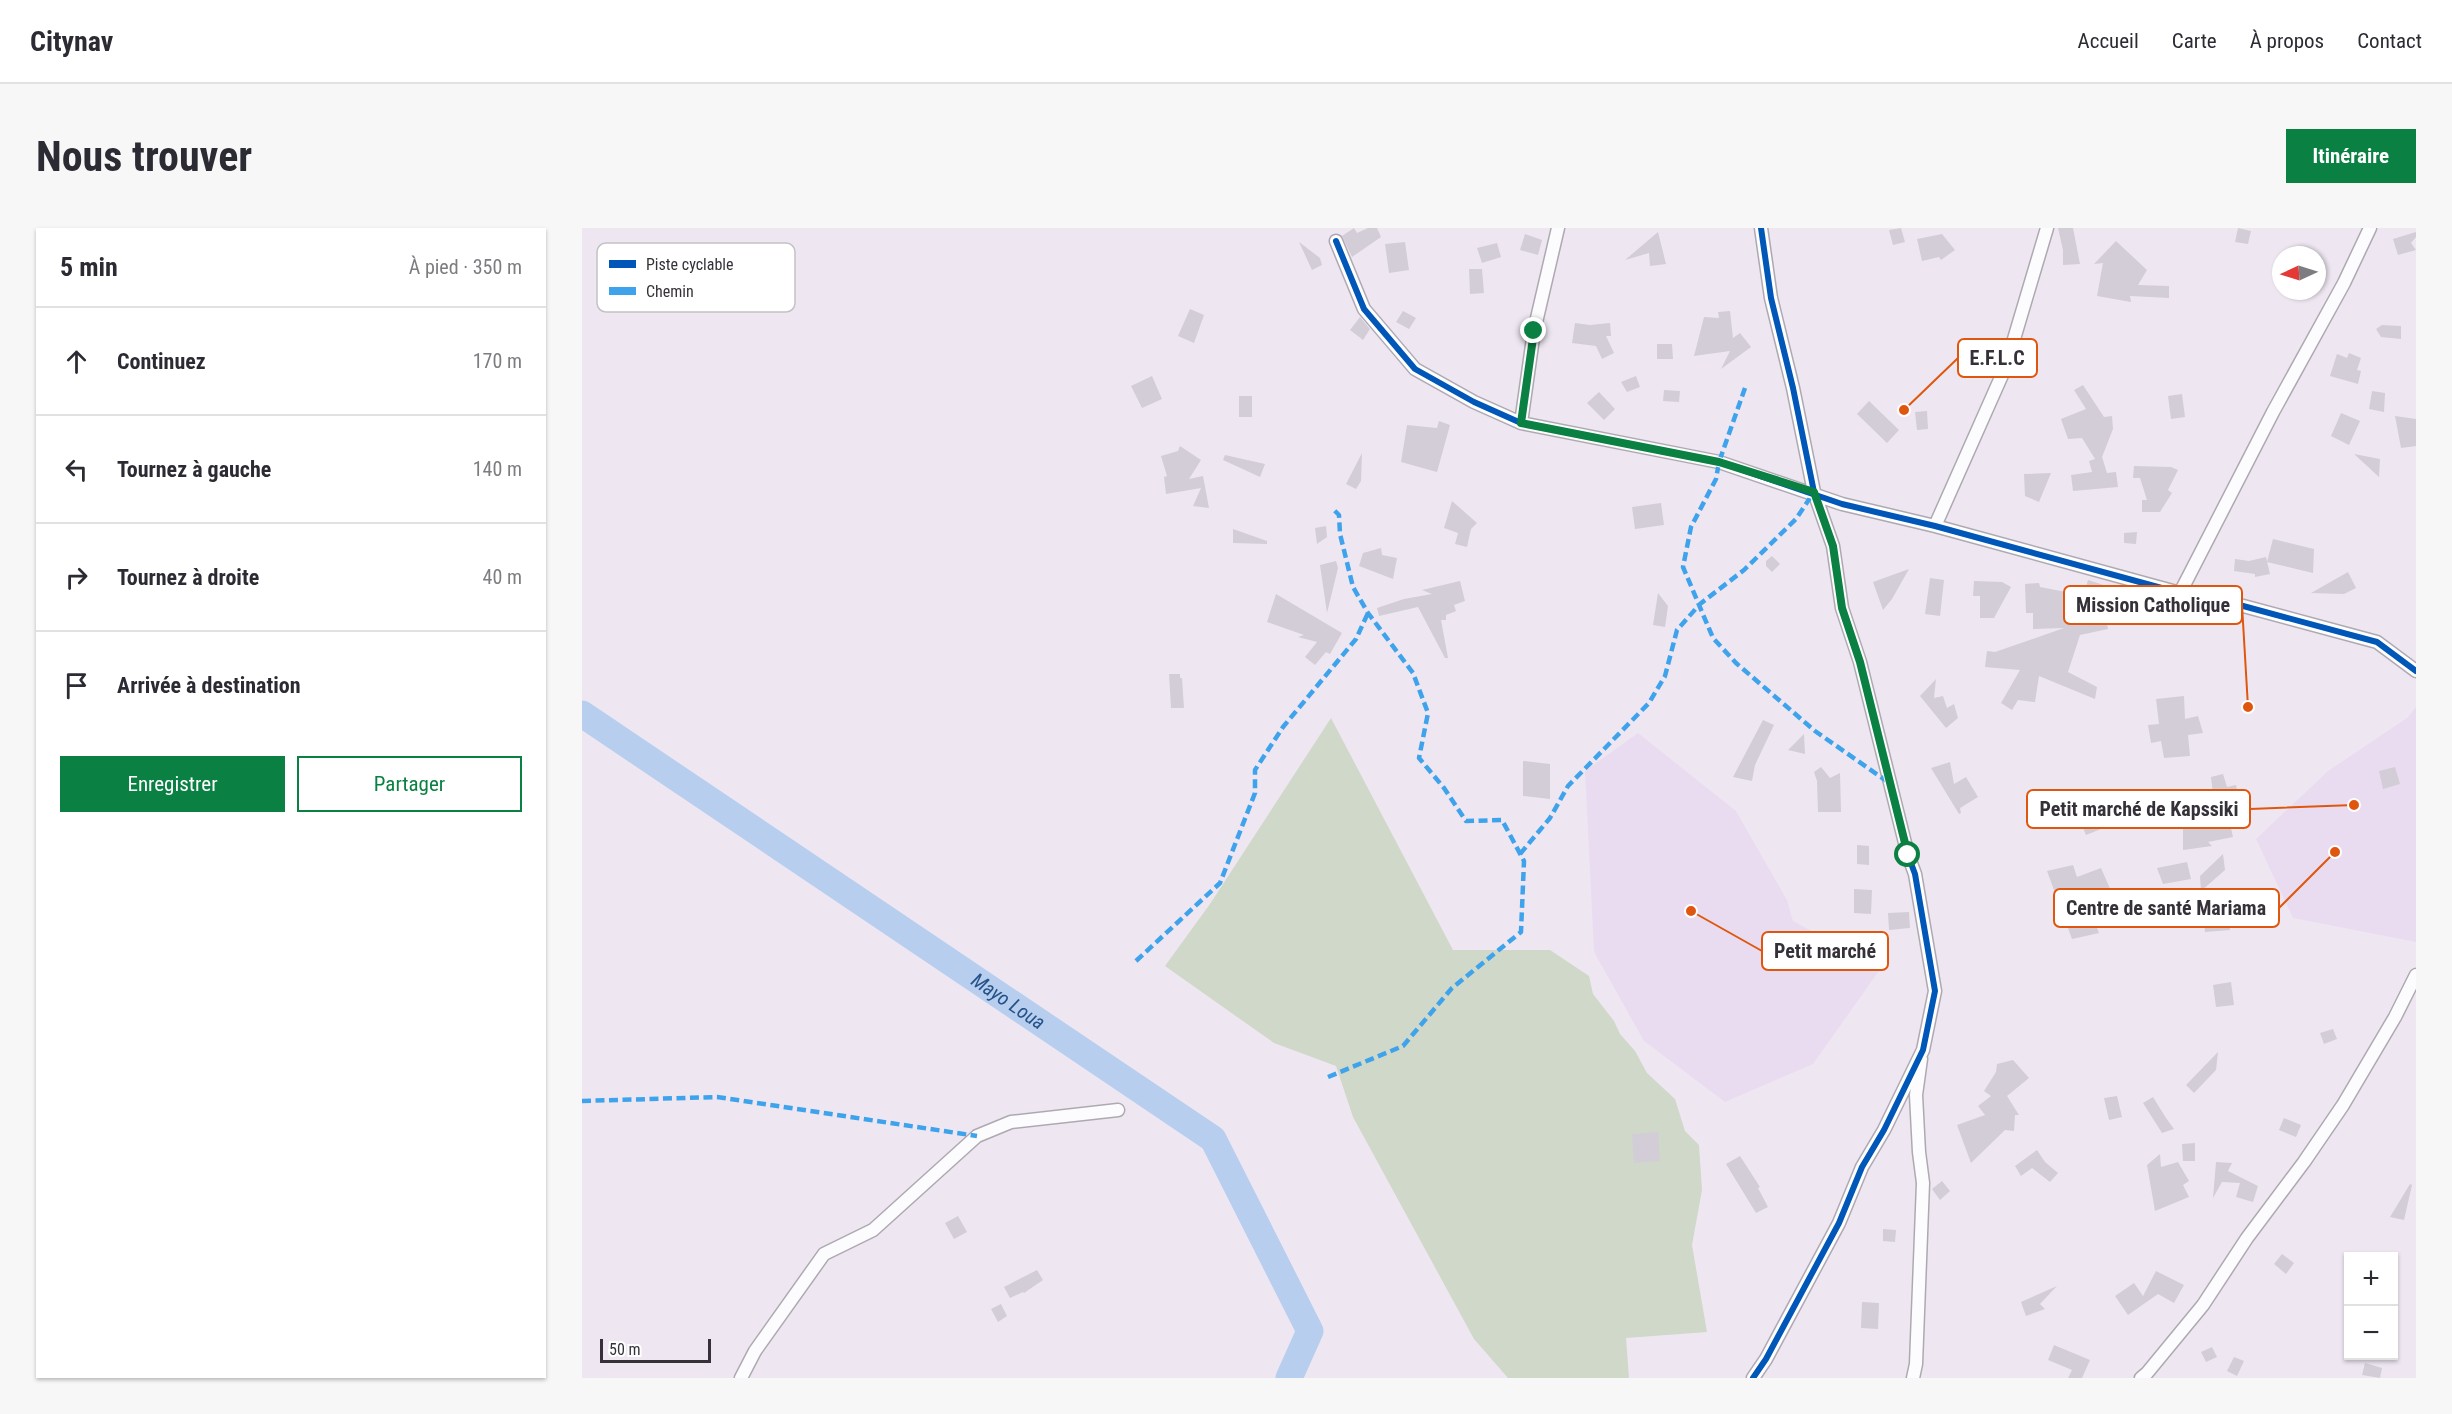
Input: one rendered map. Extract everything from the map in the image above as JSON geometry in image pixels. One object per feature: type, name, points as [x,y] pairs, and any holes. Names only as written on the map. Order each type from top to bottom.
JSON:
[{"type":"street","points":[[1521,423],[1534,331],[1558,228]]},
{"type":"street","points":[[1761,228],[1771,298],[1793,388],[1814,492],[1833,546],[1842,608],[1860,662],[1908,855],[1915,874],[1935,991],[1917,1095],[1923,1183],[1916,1364],[1913,1378]]},
{"type":"street","points":[[1935,526],[2006,366],[2047,228]]},
{"type":"street","points":[[2180,593],[2273,412],[2344,284],[2370,228]]},
{"type":"street","points":[[1336,241],[1364,309],[1415,369],[1474,402],[1521,423],[1719,462],[1814,492],[1842,504],[1935,526],[2180,593],[2221,600],[2377,642],[2416,671]]},
{"type":"street","points":[[2141,1378],[2203,1305],[2247,1238],[2343,1105],[2395,1017],[2416,975]]},
{"type":"street","points":[[1753,1378],[1766,1359],[1839,1223],[1862,1167],[1884,1130],[1923,1050]]},
{"type":"street","points":[[741,1378],[755,1351],[824,1254],[873,1230],[977,1136],[1011,1122],[1118,1110]]},
{"type":"shaded area","points":[[2416,707],[2416,942],[2293,918],[2256,839],[2328,771],[2407,718]]},
{"type":"shaded area","points":[[1638,733],[1736,811],[1787,900],[1793,921],[1881,968],[1813,1064],[1725,1102],[1644,1041],[1594,952],[1585,771]]},
{"type":"green space","points":[[1331,718],[1453,950],[1550,950],[1589,976],[1593,994],[1614,1021],[1620,1034],[1635,1051],[1647,1073],[1675,1099],[1685,1131],[1699,1145],[1702,1190],[1692,1245],[1707,1332],[1626,1338],[1629,1378],[1508,1378],[1474,1339],[1353,1117],[1336,1066],[1274,1043],[1165,966],[1210,904]]},
{"type":"building","points":[[1354,228],[1357,233],[1368,228],[1377,228],[1381,237],[1352,257],[1342,236]]},
{"type":"building","points":[[1901,228],[1905,242],[1893,245],[1889,230]]},
{"type":"building","points":[[2058,228],[2073,228],[2080,264],[2063,265],[2063,250]]},
{"type":"building","points":[[2238,228],[2251,231],[2248,244],[2235,242]]},
{"type":"building","points":[[1658,232],[1666,264],[1650,266],[1649,253],[1625,260]]},
{"type":"building","points":[[2416,232],[2416,237],[2411,243],[2416,250],[2398,255],[2393,239]]},
{"type":"building","points":[[1525,234],[1542,240],[1538,255],[1520,250]]},
{"type":"building","points":[[1942,234],[1955,250],[1941,260],[1939,257],[1922,261],[1917,239]]},
{"type":"building","points":[[2116,241],[2147,270],[2138,285],[2169,286],[2169,298],[2130,296],[2131,302],[2097,296],[2103,263],[2094,264]]},
{"type":"building","points":[[1299,242],[1320,258],[1322,265],[1312,270]]},
{"type":"building","points":[[1405,242],[1409,270],[1389,273],[1385,244]]},
{"type":"building","points":[[1497,243],[1501,257],[1482,263],[1477,248]]},
{"type":"building","points":[[1469,269],[1482,269],[1484,293],[1470,294]]},
{"type":"building","points":[[1190,309],[1204,315],[1194,343],[1178,336]]},
{"type":"building","points":[[1403,311],[1416,318],[1409,329],[1396,322]]},
{"type":"building","points":[[1730,311],[1733,338],[1740,333],[1751,347],[1721,369],[1730,351],[1694,356],[1704,317],[1719,318],[1718,312]]},
{"type":"building","points":[[1360,317],[1370,329],[1363,340],[1350,330]]},
{"type":"building","points":[[1575,323],[1590,325],[1610,323],[1611,336],[1606,336],[1614,353],[1602,359],[1596,346],[1572,343]]},
{"type":"building","points":[[2382,325],[2401,326],[2401,339],[2381,337],[2376,329]]},
{"type":"building","points":[[1657,344],[1672,344],[1673,359],[1657,359]]},
{"type":"building","points":[[2349,353],[2361,358],[2357,370],[2361,371],[2358,384],[2330,376],[2337,354],[2347,358]]},
{"type":"building","points":[[1152,376],[1162,399],[1142,408],[1131,386]]},
{"type":"building","points":[[1636,376],[1640,387],[1627,392],[1621,382]]},
{"type":"building","points":[[2083,385],[2104,417],[2112,416],[2113,429],[2102,457],[2107,473],[2116,472],[2118,487],[2073,491],[2071,475],[2092,472],[2089,461],[2095,459],[2082,438],[2068,439],[2061,419],[2086,409],[2074,390]]},
{"type":"building","points":[[1664,390],[1680,391],[1679,402],[1663,401]]},
{"type":"building","points":[[2372,391],[2385,393],[2384,412],[2369,409]]},
{"type":"building","points":[[1599,392],[1615,409],[1604,420],[1587,403]]},
{"type":"building","points":[[2182,394],[2185,417],[2171,419],[2168,396]]},
{"type":"building","points":[[1239,396],[1252,396],[1252,417],[1239,417]]},
{"type":"building","points":[[1869,401],[1899,430],[1887,443],[1857,414]]},
{"type":"building","points":[[1927,411],[1928,429],[1917,430],[1915,412]]},
{"type":"building","points":[[2341,413],[2360,421],[2349,445],[2331,436]]},
{"type":"building","points":[[2395,416],[2416,419],[2416,446],[2401,448]]},
{"type":"building","points":[[1439,421],[1450,425],[1437,472],[1401,462],[1407,425],[1437,428]]},
{"type":"building","points":[[1180,446],[1201,460],[1189,479],[1203,476],[1209,508],[1193,506],[1201,488],[1166,494],[1164,477],[1167,476],[1161,456],[1178,451]]},
{"type":"building","points":[[1362,453],[1361,481],[1356,489],[1346,484]]},
{"type":"building","points":[[2354,454],[2380,459],[2379,477]]},
{"type":"building","points":[[1225,455],[1265,464],[1260,477],[1223,460]]},
{"type":"building","points":[[2134,466],[2171,467],[2178,470],[2168,490],[2172,493],[2160,512],[2142,512],[2142,500],[2147,500],[2140,478],[2133,478]]},
{"type":"building","points":[[2051,473],[2039,502],[2025,496],[2024,474]]},
{"type":"building","points":[[1452,501],[1477,523],[1471,529],[1467,547],[1455,544],[1458,533],[1444,528]]},
{"type":"building","points":[[1661,503],[1664,525],[1635,529],[1632,507]]},
{"type":"building","points":[[1326,526],[1327,537],[1317,544],[1315,528]]},
{"type":"building","points":[[1233,529],[1267,541],[1267,544],[1233,543]]},
{"type":"building","points":[[2137,532],[2136,544],[2124,543],[2124,533]]},
{"type":"building","points":[[2273,539],[2314,549],[2313,573],[2267,562]]},
{"type":"building","points":[[1381,548],[1382,555],[1397,558],[1393,579],[1359,566],[1363,553]]},
{"type":"building","points":[[1772,556],[1780,564],[1772,572],[1766,566],[1766,561]]},
{"type":"building","points":[[2266,557],[2270,574],[2255,577],[2255,574],[2234,571],[2235,559],[2249,561]]},
{"type":"building","points":[[1336,561],[1338,568],[1327,613],[1320,565]]},
{"type":"building","points":[[1909,569],[1892,599],[1883,610],[1873,582]]},
{"type":"building","points":[[2348,572],[2356,588],[2344,594],[2311,593]]},
{"type":"building","points":[[1930,578],[1944,580],[1940,616],[1925,614]]},
{"type":"building","points":[[2088,580],[2116,589],[2118,585],[2146,592],[2136,622],[2104,608],[2108,629],[2080,635],[2068,672],[2097,687],[2095,699],[2039,676],[2035,702],[2018,700],[2012,710],[2001,703],[2020,670],[1985,667],[1987,651],[1995,652],[2064,628],[2033,629],[2033,613],[2026,613],[2025,584],[2039,583],[2040,587],[2066,592],[2066,589],[2086,587]]},
{"type":"building","points":[[1460,581],[1465,601],[1454,605],[1456,611],[1446,615],[1446,620],[1441,620],[1448,658],[1445,658],[1418,607],[1379,616],[1377,608],[1404,599],[1432,594],[1422,590]]},
{"type":"building","points":[[1974,581],[2002,582],[2011,587],[1994,618],[1980,618],[1980,596],[1973,596]]},
{"type":"building","points":[[1658,593],[1668,606],[1665,627],[1653,625]]},
{"type":"building","points":[[1276,594],[1342,633],[1330,654],[1326,652],[1315,665],[1305,657],[1317,642],[1298,637],[1304,635],[1267,622]]},
{"type":"building","points":[[1169,674],[1180,674],[1182,678],[1184,708],[1171,708]]},
{"type":"building","points":[[1936,679],[1934,698],[1943,696],[1947,708],[1954,704],[1958,718],[1946,728],[1920,696]]},
{"type":"building","points":[[2184,696],[2185,719],[2198,716],[2203,733],[2188,735],[2190,756],[2164,758],[2161,741],[2151,743],[2148,725],[2159,724],[2156,699]]},
{"type":"building","points":[[1763,720],[1774,725],[1755,765],[1752,781],[1733,777]]},
{"type":"building","points":[[1804,734],[1805,754],[1788,750]]},
{"type":"building","points":[[1523,761],[1550,764],[1550,799],[1523,796]]},
{"type":"building","points":[[1950,762],[1954,784],[1966,777],[1978,797],[1960,808],[1961,813],[1959,814],[1931,768]]},
{"type":"building","points":[[1821,767],[1830,778],[1840,773],[1841,812],[1818,812],[1817,781],[1814,772]]},
{"type":"building","points":[[2395,767],[2400,784],[2383,789],[2379,771]]},
{"type":"building","points":[[2223,774],[2227,787],[2236,785],[2242,813],[2228,815],[2233,837],[2208,842],[2212,846],[2183,850],[2183,825],[2176,823],[2172,790],[2213,794],[2211,777]]},
{"type":"building","points":[[2093,795],[2106,827],[2086,835],[2073,804]]},
{"type":"building","points":[[1857,845],[1869,846],[1869,865],[1857,864]]},
{"type":"building","points":[[2223,854],[2225,870],[2201,891],[2200,876]]},
{"type":"building","points":[[2187,862],[2191,879],[2163,884],[2157,868]]},
{"type":"building","points":[[2073,865],[2077,877],[2101,868],[2119,909],[2091,912],[2099,933],[2072,939],[2047,871]]},
{"type":"building","points":[[1854,889],[1872,890],[1871,914],[1854,913]]},
{"type":"building","points":[[2227,891],[2230,930],[2205,932],[2201,894]]},
{"type":"building","points":[[1909,912],[1910,928],[1889,930],[1888,913]]},
{"type":"building","points":[[2231,982],[2234,1005],[2216,1007],[2213,985]]},
{"type":"building","points":[[2333,1029],[2337,1039],[2324,1044],[2320,1033]]},
{"type":"building","points":[[2218,1052],[2216,1070],[2194,1093],[2186,1085]]},
{"type":"building","points":[[2013,1060],[2029,1078],[2007,1096],[2019,1115],[2015,1115],[2014,1131],[2005,1130],[1971,1163],[1957,1125],[1985,1115],[1978,1106],[1991,1096],[1984,1091],[1996,1072],[1997,1064]]},
{"type":"building","points":[[2117,1096],[2122,1117],[2109,1120],[2104,1098]]},
{"type":"building","points":[[2153,1097],[2174,1129],[2162,1133],[2143,1103]]},
{"type":"building","points":[[2284,1118],[2301,1125],[2296,1137],[2279,1130]]},
{"type":"building","points":[[1658,1132],[1660,1161],[1634,1163],[1632,1134]]},
{"type":"building","points":[[2195,1143],[2195,1161],[2183,1161],[2182,1144]]},
{"type":"building","points":[[2037,1150],[2045,1162],[2058,1173],[2050,1182],[2032,1168],[2021,1176],[2015,1166]]},
{"type":"building","points":[[2160,1154],[2161,1167],[2178,1162],[2189,1181],[2183,1185],[2189,1197],[2155,1211],[2147,1165]]},
{"type":"building","points":[[1740,1156],[1760,1187],[1758,1188],[1768,1207],[1756,1213],[1726,1164]]},
{"type":"building","points":[[2216,1162],[2232,1163],[2228,1171],[2258,1186],[2253,1202],[2236,1197],[2240,1183],[2222,1182],[2213,1198]]},
{"type":"building","points":[[1942,1181],[1950,1191],[1940,1200],[1932,1189]]},
{"type":"building","points":[[2410,1184],[2412,1185],[2404,1220],[2390,1217]]},
{"type":"building","points":[[958,1216],[967,1232],[954,1239],[945,1223]]},
{"type":"building","points":[[1883,1229],[1896,1230],[1895,1242],[1883,1241]]},
{"type":"building","points":[[2282,1254],[2294,1263],[2286,1274],[2274,1264]]},
{"type":"building","points":[[1037,1270],[1043,1280],[1024,1293],[1010,1298],[1004,1287]]},
{"type":"building","points":[[2156,1271],[2184,1285],[2174,1303],[2158,1294],[2128,1315],[2115,1296],[2134,1283],[2143,1296]]},
{"type":"building","points":[[2057,1286],[2040,1304],[2045,1309],[2026,1316],[2021,1302]]},
{"type":"building","points":[[1862,1302],[1879,1303],[1878,1329],[1861,1328]]},
{"type":"building","points":[[1001,1304],[1007,1316],[998,1322],[991,1309]]},
{"type":"building","points":[[2054,1345],[2090,1360],[2082,1378],[2068,1378],[2072,1370],[2048,1360]]},
{"type":"building","points":[[2212,1347],[2217,1357],[2206,1362],[2201,1352]]},
{"type":"building","points":[[2234,1357],[2244,1361],[2237,1376],[2227,1371]]},
{"type":"building","points":[[2365,1363],[2382,1368],[2380,1378],[2362,1375]]},
{"type":"waterway","name":"Mayo Loua","points":[[582,714],[1213,1139],[1310,1331],[1289,1378]]},
{"type":"marked path","points":[[1745,388],[1719,462],[1716,479],[1691,527],[1683,567],[1713,638],[1736,663],[1815,731],[1888,782]]},
{"type":"marked path","points":[[1520,854],[1550,818],[1568,786],[1649,703],[1665,676],[1677,630],[1700,604],[1744,570],[1796,519],[1814,492]]},
{"type":"marked path","points":[[1328,1077],[1403,1046],[1452,988],[1521,932],[1524,861],[1502,820],[1466,821],[1444,788],[1419,758],[1428,713],[1413,673],[1368,613],[1353,587],[1340,534],[1339,515],[1332,508]]},
{"type":"marked path","points":[[1136,961],[1220,883],[1255,793],[1255,770],[1283,727],[1356,639],[1368,613]]},
{"type":"marked path","points":[[582,1101],[717,1097],[977,1136]]},
{"type":"cycle path","points":[[1753,1378],[1766,1359],[1839,1223],[1862,1167],[1884,1130],[1923,1050],[1935,991],[1915,874],[1908,855],[1860,662],[1842,608],[1833,546],[1814,492],[1793,388],[1771,298],[1761,228]]},
{"type":"cycle path","points":[[1336,241],[1364,309],[1415,369],[1474,402],[1521,423],[1719,462],[1842,504],[1935,526],[2180,593],[2221,600],[2377,642],[2416,671]]},
{"type":"place","name":"E.F.L.C","points":[[1904,410]]},
{"type":"place","name":"Mission Catholique","points":[[2248,707]]},
{"type":"place","name":"Petit marché de Kapssiki","points":[[2354,805]]},
{"type":"place","name":"Centre de santé Mariama","points":[[2335,852]]},
{"type":"place","name":"Petit marché","points":[[1691,911]]},
{"type":"route","points":[[1534,331],[1521,423],[1719,462],[1814,492],[1833,546],[1842,608],[1860,662],[1908,855]]}]
